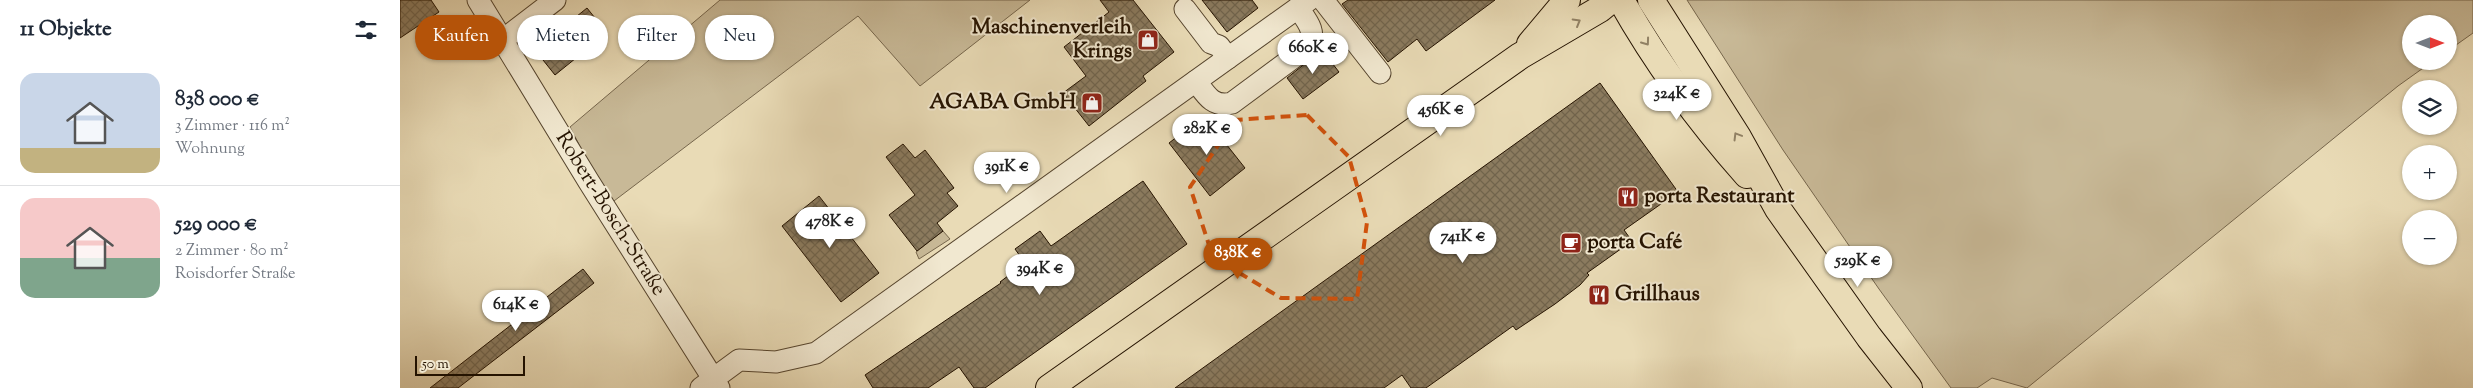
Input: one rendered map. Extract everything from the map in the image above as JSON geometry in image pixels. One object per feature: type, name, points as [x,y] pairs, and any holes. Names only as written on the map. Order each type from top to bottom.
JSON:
[{"type":"main road","points":[[1520,56],[1567,0]]},
{"type":"main road","points":[[1049,388],[1520,56],[1600,9],[1611,0]]},
{"type":"main road","points":[[1621,0],[1640,34],[1719,144],[1778,209]]},
{"type":"main road","points":[[1651,0],[1738,138],[1778,209],[1869,337],[1909,388]]},
{"type":"street","name":"Robert-Bosch-Straße","points":[[478,0],[488,15]]},
{"type":"street","points":[[507,37],[555,0]]},
{"type":"street","points":[[1323,0],[1380,73]]},
{"type":"street","points":[[711,385],[738,360],[776,362],[816,353],[1303,4],[1312,40],[1309,46],[1232,103],[1218,105],[1210,100],[1196,81]]},
{"type":"street","points":[[1184,9],[1211,43],[1219,46],[1228,58]]},
{"type":"street","name":"Robert-Bosch-Straße","points":[[507,44],[711,385]]},
{"type":"highlighted area","points":[[1307,115],[1349,157],[1367,222],[1357,299],[1281,298],[1213,257],[1190,187],[1235,120]]},
{"type":"shaded area","points":[[720,0],[1030,0],[920,86],[858,16],[610,204],[570,127],[649,60],[695,60],[695,21]]},
{"type":"shaded area","points":[[1687,0],[2473,0],[2473,33],[2458,44],[2458,15],[2402,15],[2402,70],[2420,70],[2406,80],[2402,80],[2402,83],[2027,388],[1992,378],[1977,388],[1951,388],[1879,289],[1783,150]]},
{"type":"shaded area","points":[[943,231],[950,239],[919,259],[916,252]]},
{"type":"building","points":[[400,0],[431,0],[439,12],[434,15],[415,15],[415,28],[400,38]]},
{"type":"building","points":[[1100,0],[1133,0],[1174,52],[1143,76],[1146,81],[1089,126],[1063,93],[1086,76],[1064,47],[1109,12]]},
{"type":"building","points":[[1202,0],[1252,0],[1258,8],[1227,32]]},
{"type":"building","points":[[1348,0],[1495,0],[1426,51],[1417,39],[1388,62],[1342,4]]},
{"type":"building","points":[[587,8],[593,15],[578,15]]},
{"type":"building","points":[[1322,50],[1339,72],[1303,99],[1287,78]]},
{"type":"building","points":[[543,60],[574,60],[555,75]]},
{"type":"building","points":[[1600,83],[1678,192],[1624,230],[1632,241],[1587,273],[1589,275],[1580,285],[1555,304],[1516,330],[1513,326],[1426,388],[1411,388],[1402,375],[1384,388],[1175,388]]},
{"type":"building","points":[[1204,116],[1245,168],[1210,196],[1169,143]]},
{"type":"building","points":[[903,144],[915,158],[925,150],[954,188],[947,193],[958,206],[937,223],[943,231],[917,251],[889,215],[915,195],[886,157]]},
{"type":"building","points":[[1143,181],[1187,244],[985,388],[974,388],[959,367],[928,388],[873,388],[865,375],[1001,283],[1025,263],[1015,249],[1040,231],[1051,246]]},
{"type":"building","points":[[819,196],[879,273],[841,302],[782,226]]},
{"type":"building","points":[[583,269],[594,283],[458,388],[430,388]]},
{"type":"place","name":"Maschinenverleih Krings","points":[[1148,40]]},
{"type":"place","name":"AGABA GmbH","points":[[1092,103]]},
{"type":"place","name":"porta Restaurant","points":[[1628,197]]},
{"type":"place","name":"porta Café","points":[[1571,243]]},
{"type":"place","name":"Grillhaus","points":[[1599,295]]}]
